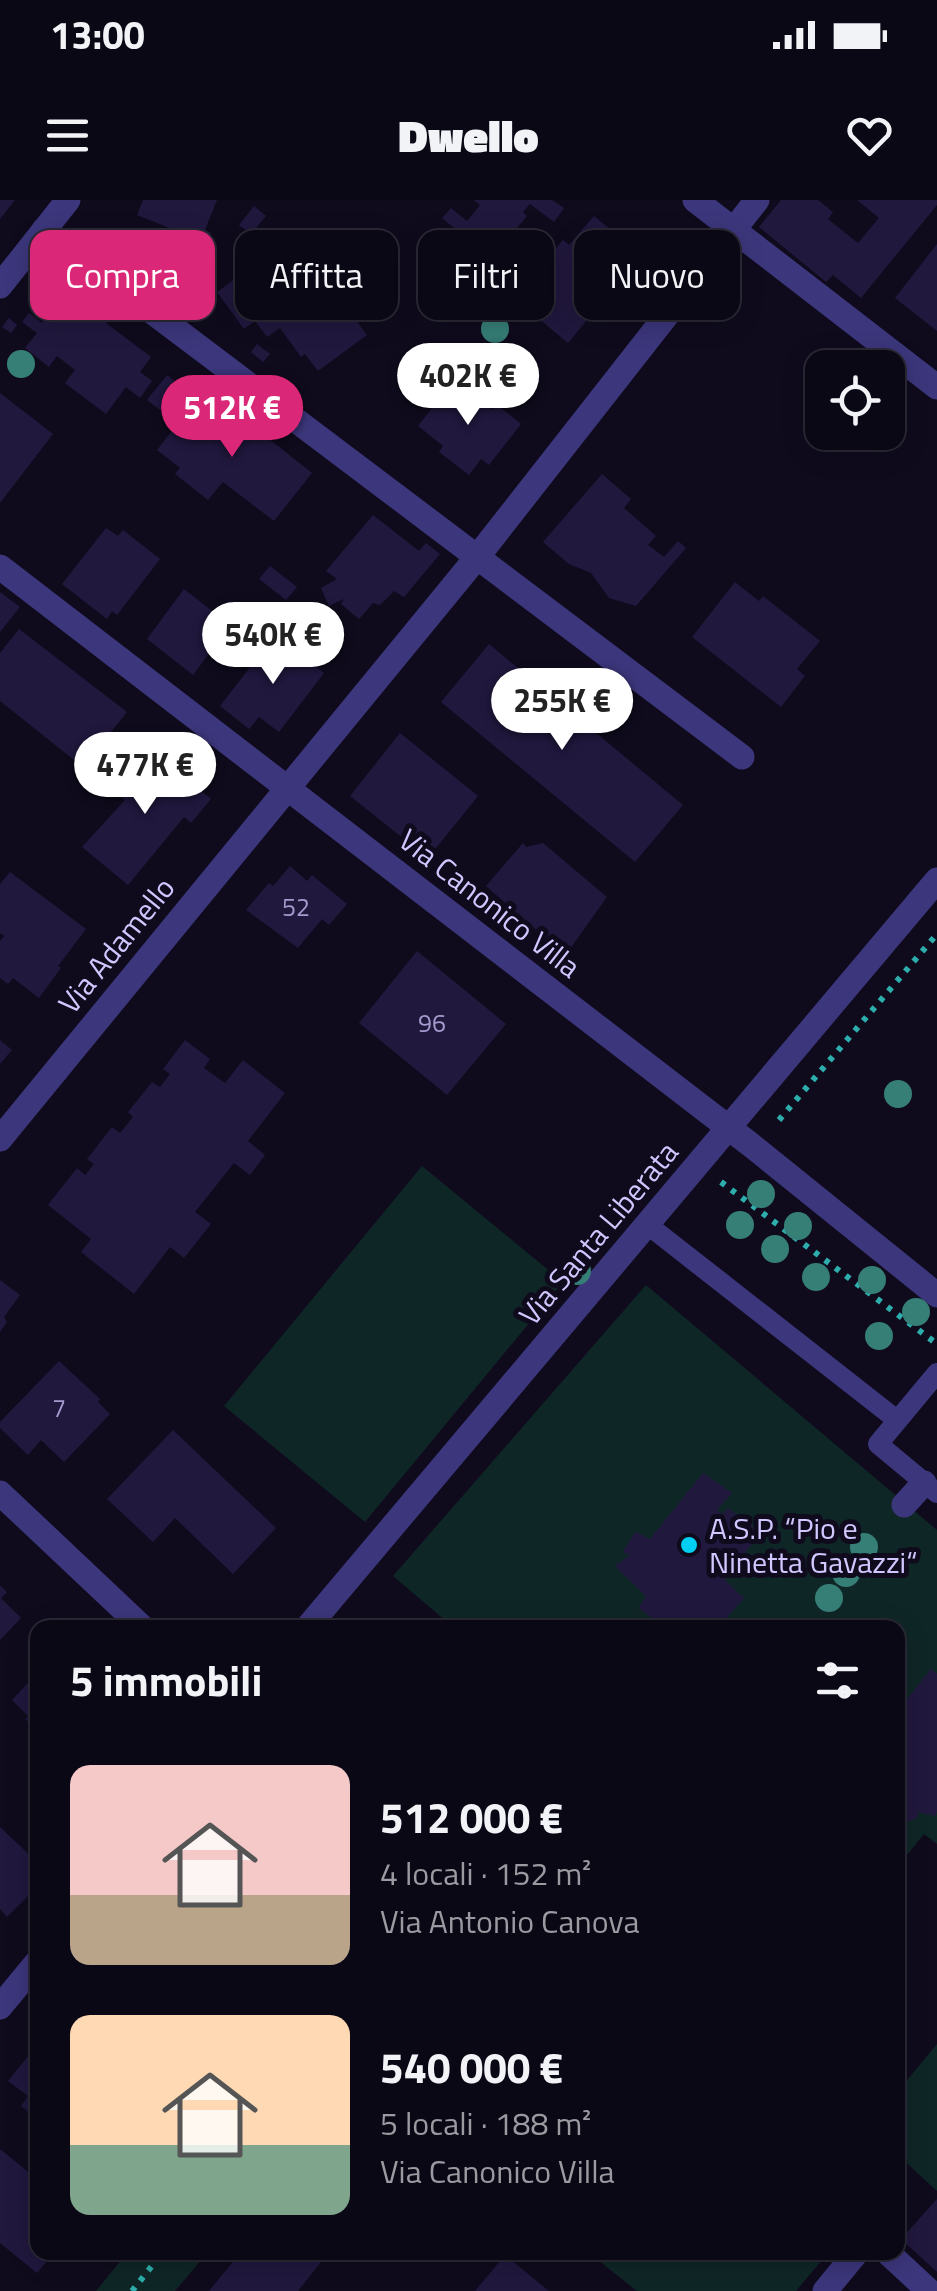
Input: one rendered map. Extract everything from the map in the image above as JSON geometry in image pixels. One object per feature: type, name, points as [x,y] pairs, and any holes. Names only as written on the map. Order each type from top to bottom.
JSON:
[{"type":"street","points":[[44,230],[68,200]]},
{"type":"street","points":[[695,200],[734,230]]},
{"type":"street","name":"Via Adamello","points":[[734,230],[757,200]]},
{"type":"street","points":[[740,235],[937,387]]},
{"type":"street","points":[[0,286],[30,248]]},
{"type":"street","points":[[164,320],[742,757]]},
{"type":"street","name":"Via Adamello","points":[[0,1140],[478,556],[663,320]]},
{"type":"street","name":"Via Canonico Villa","points":[[0,567],[730,1129],[937,1294]]},
{"type":"street","name":"Via Santa Liberata","points":[[314,1620],[937,880]]},
{"type":"street","points":[[904,1505],[931,1488]]},
{"type":"street","points":[[0,1494],[134,1620]]},
{"type":"street","points":[[0,2007],[30,1971]]},
{"type":"street","points":[[825,2291],[850,2260]]},
{"type":"street","points":[[896,2260],[929,2291]]},
{"type":"lane","points":[[648,1225],[897,1420]]},
{"type":"lane","points":[[931,1488],[878,1444],[937,1373]]},
{"type":"path","points":[[767,1134],[937,934]]},
{"type":"path","points":[[723,1168],[716,1178],[937,1344]]},
{"type":"path","points":[[132,2291],[157,2260]]},
{"type":"green space","points":[[422,1166],[563,1282],[365,1522],[224,1406]]},
{"type":"green space","points":[[646,1285],[937,1530],[937,1844],[924,1834],[905,1857],[905,1620],[445,1620],[393,1576]]},
{"type":"green space","points":[[937,2044],[937,2191],[905,2161],[905,2083]]},
{"type":"green space","points":[[121,2260],[201,2260],[175,2291],[96,2291]]},
{"type":"green space","points":[[598,2260],[822,2260],[796,2291],[637,2291]]},
{"type":"building","points":[[0,200],[15,200],[0,219]]},
{"type":"building","points":[[143,200],[217,200],[205,230],[174,230],[137,215]]},
{"type":"building","points":[[474,200],[552,200],[564,208],[554,222],[530,204],[523,212],[527,216],[515,230],[456,230],[442,218],[451,208],[467,221],[480,205]]},
{"type":"building","points":[[781,200],[818,200],[833,212],[828,219],[858,243],[879,218],[857,200],[937,200],[937,205],[861,298],[833,275],[826,282],[759,227]]},
{"type":"building","points":[[254,206],[266,216],[254,230],[239,225]]},
{"type":"building","points":[[594,216],[611,230],[582,230]]},
{"type":"building","points":[[574,239],[574,320],[587,320],[568,343],[540,320],[554,320],[554,251],[563,240],[569,245]]},
{"type":"building","points":[[937,244],[937,331],[895,298]]},
{"type":"building","points":[[235,279],[235,317],[217,292]]},
{"type":"building","points":[[29,313],[30,320],[108,320],[106,323],[151,357],[140,372],[152,381],[140,398],[126,387],[106,414],[65,383],[75,370],[57,356],[49,367],[25,348],[37,333],[22,322]]},
{"type":"building","points":[[9,318],[17,325],[11,333],[2,327]]},
{"type":"building","points":[[237,320],[356,320],[367,335],[318,371],[305,354],[301,357],[280,328],[267,337],[255,321],[244,329]]},
{"type":"building","points":[[257,344],[270,354],[263,362],[251,352]]},
{"type":"building","points":[[167,375],[181,386],[161,411],[147,400]]},
{"type":"building","points":[[454,380],[492,410],[496,404],[521,424],[489,465],[481,459],[469,475],[439,452],[443,446],[418,426]]},
{"type":"building","points":[[0,393],[53,434],[0,503]]},
{"type":"building","points":[[199,396],[251,437],[259,431],[312,473],[274,521],[223,482],[208,500],[175,474],[180,468],[157,450]]},
{"type":"building","points":[[602,474],[631,499],[624,508],[656,536],[648,545],[664,557],[678,541],[686,548],[636,606],[609,598],[591,573],[569,564],[543,542]]},
{"type":"building","points":[[373,515],[419,551],[426,543],[440,554],[404,597],[394,591],[380,605],[373,603],[359,619],[341,604],[344,599],[329,606],[321,588],[337,579],[326,571]]},
{"type":"building","points":[[106,528],[118,536],[123,530],[160,559],[117,615],[112,611],[107,619],[62,584]]},
{"type":"building","points":[[270,566],[297,587],[286,600],[259,579]]},
{"type":"building","points":[[735,582],[759,601],[763,596],[820,641],[797,669],[805,676],[781,707],[692,637]]},
{"type":"building","points":[[184,589],[230,625],[193,675],[147,639]]},
{"type":"building","points":[[0,592],[20,607],[0,632]]},
{"type":"building","points":[[19,629],[127,712],[83,767],[0,701],[0,653]]},
{"type":"building","points":[[275,635],[324,673],[279,732],[259,717],[249,729],[220,706]]},
{"type":"building","points":[[489,644],[683,805],[635,862],[441,702]]},
{"type":"building","points":[[400,733],[478,796],[428,858],[350,796]]},
{"type":"building","points":[[152,751],[211,799],[191,823],[184,817],[128,885],[82,847],[125,800],[117,794]]},
{"type":"building","points":[[523,843],[526,847],[543,843],[607,897],[562,960],[545,944],[548,940],[486,886]]},
{"type":"building","points":[[290,866],[307,881],[312,875],[347,904],[329,925],[322,919],[298,948],[246,910]]},
{"type":"building","points":[[10,872],[86,929],[39,998],[13,978],[8,984],[0,978],[0,941],[4,936],[0,933],[0,884]]},
{"type":"building","points":[[417,951],[506,1024],[447,1095],[359,1023]]},
{"type":"building","points":[[0,1040],[12,1050],[0,1064]]},
{"type":"building","points":[[185,1040],[210,1059],[204,1068],[225,1083],[243,1060],[285,1093],[248,1141],[265,1155],[250,1175],[234,1163],[195,1212],[211,1224],[184,1258],[170,1247],[134,1294],[81,1252],[91,1239],[48,1205],[77,1168],[85,1175],[94,1164],[87,1159],[112,1127],[120,1133],[133,1117],[128,1112],[152,1082],[160,1087],[170,1074],[163,1069]]},
{"type":"building","points":[[0,1280],[20,1295],[4,1317],[7,1322],[0,1332]]},
{"type":"building","points":[[59,1361],[100,1399],[98,1402],[110,1414],[64,1462],[41,1440],[28,1455],[0,1428],[0,1422]]},
{"type":"building","points":[[173,1430],[276,1528],[233,1574],[175,1518],[153,1542],[107,1499]]},
{"type":"building","name":"A.S.P. “Pio e Ninetta Gavazzi“","points":[[703,1473],[732,1493],[717,1510],[723,1514],[728,1508],[761,1533],[724,1579],[744,1598],[724,1620],[655,1620],[639,1608],[646,1596],[615,1566],[630,1555],[623,1552],[635,1532],[650,1539]]},
{"type":"building","points":[[0,1585],[7,1592],[1,1598],[21,1618],[0,1640]]},
{"type":"building","points":[[931,1669],[937,1674],[937,1812],[935,1816],[918,1812],[918,1817],[905,1824],[905,1701]]},
{"type":"building","points":[[30,1681],[30,1724],[25,1719],[28,1716],[12,1700]]},
{"type":"building","points":[[0,1827],[30,1855],[30,1894],[7,1917],[0,1909]]},
{"type":"building","points":[[30,2054],[30,2113],[21,2106],[28,2096],[8,2081]]},
{"type":"building","points":[[0,2149],[30,2173],[30,2260],[48,2260],[37,2273],[0,2243]]},
{"type":"building","points":[[937,2199],[937,2272],[905,2243],[905,2235]]},
{"type":"building","points":[[234,2260],[323,2260],[298,2291],[209,2291]]},
{"type":"building","points":[[501,2260],[511,2260],[549,2291],[475,2291]]},
{"type":"place","name":"A.S.P. “Pio e Ninetta Gavazzi“","points":[[689,1545]]}]
